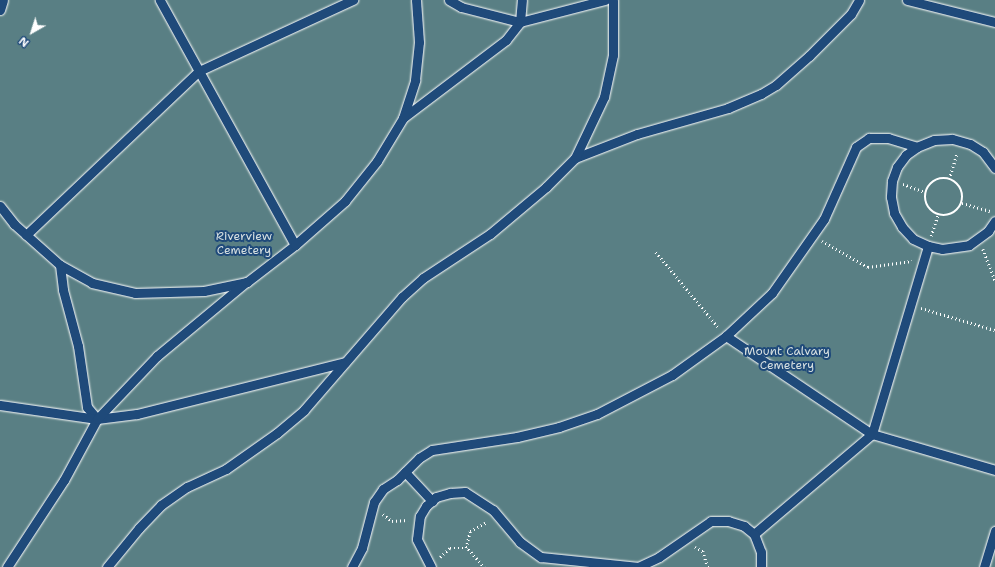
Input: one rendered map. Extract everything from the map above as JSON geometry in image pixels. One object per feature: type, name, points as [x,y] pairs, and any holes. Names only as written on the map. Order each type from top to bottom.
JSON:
[{"type":"lane","points":[[0,10],[3,0]]},
{"type":"lane","points":[[160,0],[296,245]]},
{"type":"lane","points":[[26,235],[199,71],[353,0]]},
{"type":"lane","points":[[7,567],[64,480],[97,418],[157,356],[247,282],[296,245],[353,191],[391,141],[403,118],[415,80],[419,42],[416,0]]},
{"type":"lane","points":[[449,0],[461,7],[520,22],[604,0]]},
{"type":"lane","points":[[403,118],[506,40],[520,22],[522,0]]},
{"type":"lane","points":[[575,158],[582,139],[604,97],[612,54],[613,0]]},
{"type":"lane","points":[[107,567],[139,528],[161,505],[187,487],[226,469],[278,433],[304,410],[402,297],[423,278],[490,234],[546,187],[575,158],[637,134],[728,108],[761,94],[776,85],[809,56],[851,14],[859,0]]},
{"type":"lane","points":[[907,0],[995,22]]},
{"type":"lane","points":[[352,567],[362,548],[374,502],[383,489],[405,472],[419,458],[432,450],[517,437],[560,427],[596,414],[672,375],[726,336],[772,293],[824,219],[856,147],[869,138],[888,138],[917,147]]},
{"type":"lane","points":[[995,168],[983,152],[961,141],[934,140],[917,147],[897,167],[892,180],[891,197],[899,222],[913,239],[928,246],[956,249],[980,239],[995,221]]},
{"type":"lane","points":[[0,206],[26,235],[60,265],[92,283],[135,293],[204,291],[247,282]]},
{"type":"lane","points":[[754,534],[872,434],[928,246]]},
{"type":"lane","points":[[60,265],[63,290],[78,346],[87,407],[97,418]]},
{"type":"lane","points":[[726,336],[872,434],[995,470]]},
{"type":"lane","points":[[0,405],[97,418],[137,414],[346,362]]},
{"type":"lane","points":[[405,472],[432,501]]},
{"type":"lane","points":[[434,565],[416,539],[420,516],[432,501],[450,492],[465,492],[494,510],[506,527],[530,551],[541,557],[593,561],[624,567],[638,567],[648,563],[710,522],[728,521],[744,526],[754,534],[761,552],[762,567]]},
{"type":"lane","points":[[984,567],[995,531]]},
{"type":"path","points":[[950,179],[961,141]]},
{"type":"path","points":[[925,192],[938,180],[950,179]]},
{"type":"path","points":[[925,192],[926,204],[938,215],[950,215],[962,203],[962,192],[950,179]]},
{"type":"path","points":[[892,180],[925,192]]},
{"type":"path","points":[[962,203],[995,212]]},
{"type":"path","points":[[928,246],[938,215]]},
{"type":"path","points":[[813,236],[868,267],[925,260]]},
{"type":"path","points":[[980,239],[995,281]]},
{"type":"path","points":[[656,252],[726,336]]},
{"type":"path","points":[[911,305],[995,330]]},
{"type":"path","points":[[374,502],[392,521],[403,521],[420,516]]},
{"type":"path","points":[[484,567],[466,546],[467,536],[474,528],[487,522],[506,527]]},
{"type":"path","points":[[681,541],[703,551],[708,567]]},
{"type":"path","points":[[434,565],[445,551],[456,547],[466,548],[466,546]]},
{"type":"green space","points":[[0,0],[995,0],[995,567],[0,567]]},
{"type":"park label","name":"Riverview Cemetery","points":[[244,244]]},
{"type":"park label","name":"Mount Calvary Cemetery","points":[[787,359]]}]
